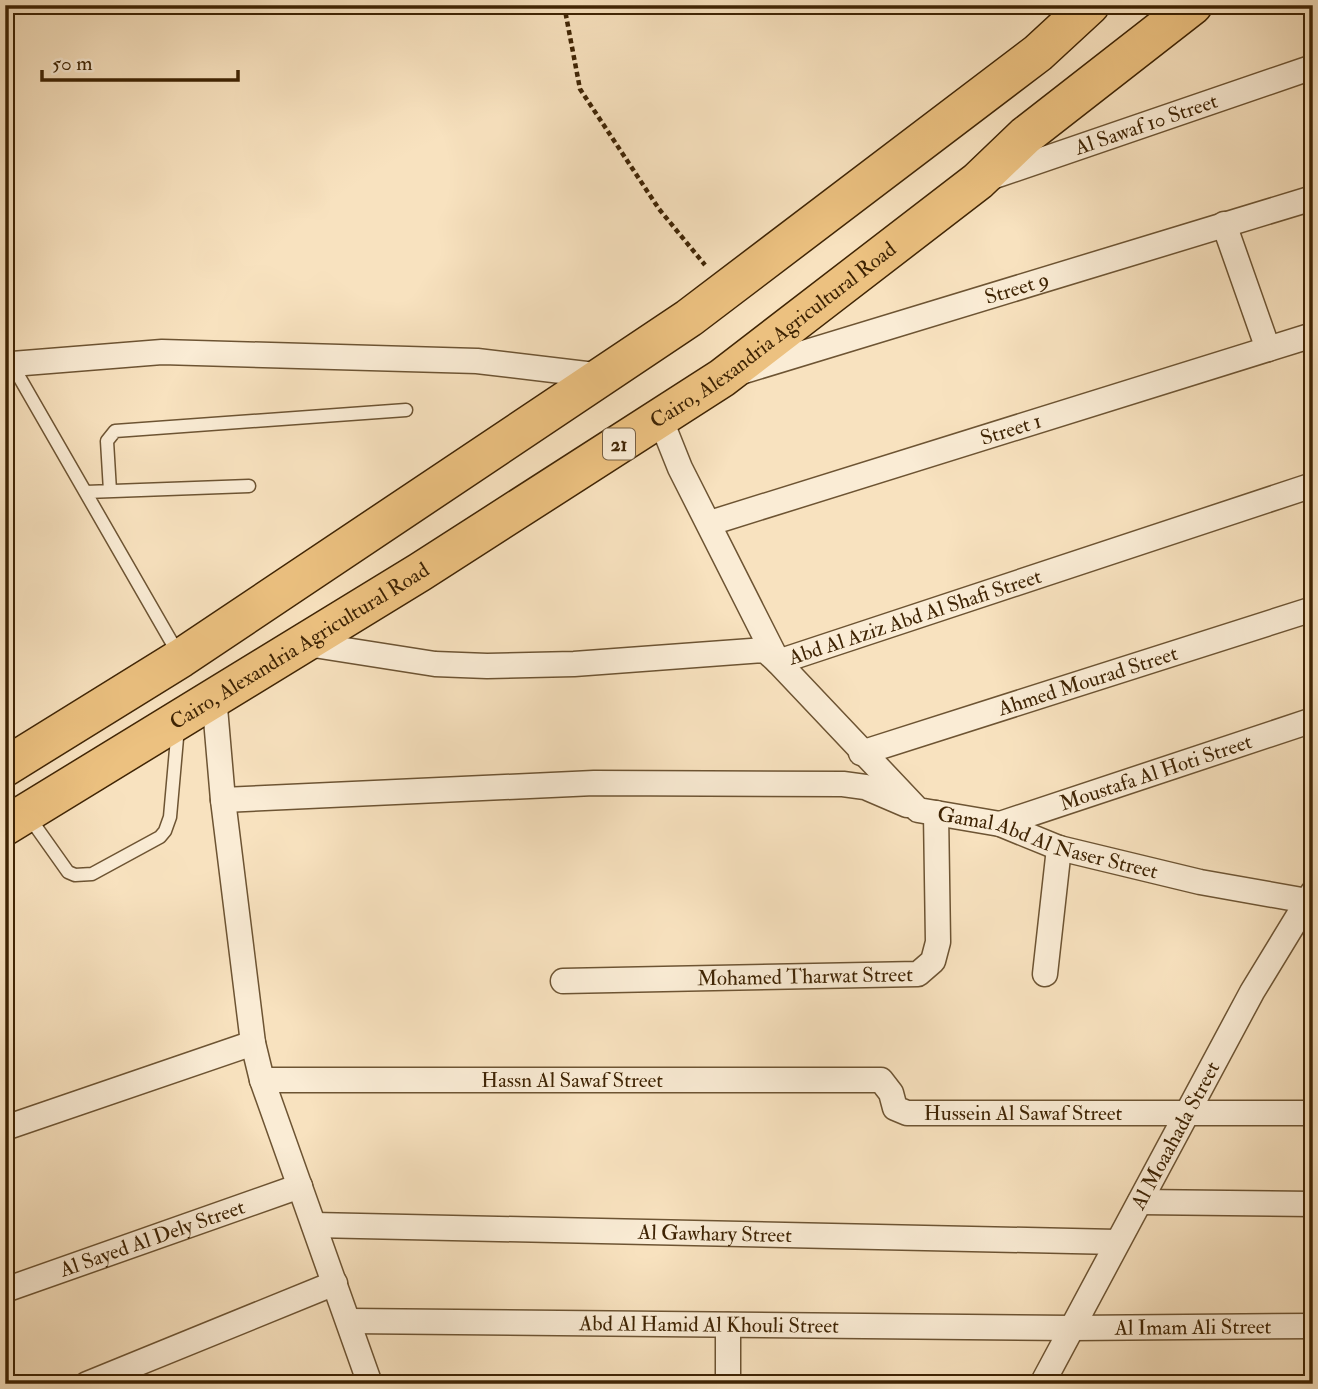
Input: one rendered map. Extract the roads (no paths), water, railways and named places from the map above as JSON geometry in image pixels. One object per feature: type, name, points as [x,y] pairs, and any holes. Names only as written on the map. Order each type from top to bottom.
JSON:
[{"type":"highway","points":[[5,767],[181,658],[603,376],[726,290],[1038,53],[1090,5]]},
{"type":"highway","name":"Cairo, Alexandria Agricultural Road","points":[[16,820],[420,572],[722,378],[978,181],[1025,136],[1193,5]]},
{"type":"street","name":"Al Sawaf 10 Street","points":[[978,181],[1313,67]]},
{"type":"street","name":"Street 9","points":[[722,378],[1313,198]]},
{"type":"street","points":[[1224,224],[1268,349]]},
{"type":"street","name":"Street 1","points":[[710,523],[1313,335]]},
{"type":"street","points":[[9,359],[162,352],[477,361],[603,376]]},
{"type":"street","name":"Gamal Abd Al Naser Street","points":[[660,418],[680,468],[778,662],[861,752],[927,812],[1000,824],[1059,848],[1200,883],[1311,899]]},
{"type":"street","name":"Abd Al Aziz Abd Al Shafi Street","points":[[301,643],[423,662],[461,665],[574,664],[765,650],[778,662],[1313,485]]},
{"type":"street","name":"Ahmed Mourad Street","points":[[861,752],[1313,609]]},
{"type":"street","points":[[214,696],[223,800],[253,1043],[262,1080],[370,1384]]},
{"type":"street","name":"Moustafa Al Hoti Street","points":[[1000,824],[1313,720]]},
{"type":"street","points":[[223,800],[594,783],[843,784],[865,787],[927,812]]},
{"type":"street","name":"Mohamed Tharwat Street","points":[[563,981],[918,974],[933,961],[938,942],[927,812]]},
{"type":"street","points":[[1045,974],[1059,848]]},
{"type":"street","name":"Al Moaahada Street","points":[[1042,1384],[1252,992],[1311,899]]},
{"type":"street","points":[[5,1128],[253,1043]]},
{"type":"street","name":"Hassn Al Sawaf Street","points":[[262,1080],[881,1080]]},
{"type":"street","name":"Hussein Al Sawaf Street","points":[[881,1080],[891,1093],[895,1108],[906,1113],[1313,1113]]},
{"type":"street","name":"Al Sayed Al Dely Street","points":[[5,1290],[300,1186]]},
{"type":"street","points":[[1140,1202],[1313,1203]]},
{"type":"street","name":"Al Gawhary Street","points":[[314,1225],[1117,1242]]},
{"type":"street","points":[[87,1384],[335,1283]]},
{"type":"street","name":"Abd Al Hamid Al Khouli Street","points":[[349,1321],[1072,1328]]},
{"type":"street","points":[[728,1325],[728,1384]]},
{"type":"street","name":"Al Imam Ali Street","points":[[1072,1328],[1313,1326]]},
{"type":"lane","points":[[9,359],[181,658]]},
{"type":"lane","points":[[110,491],[107,441],[115,431],[406,410]]},
{"type":"lane","points":[[86,492],[249,486]]},
{"type":"lane","points":[[16,820],[68,872],[75,875],[92,874],[160,837],[170,817],[178,719]]}]
